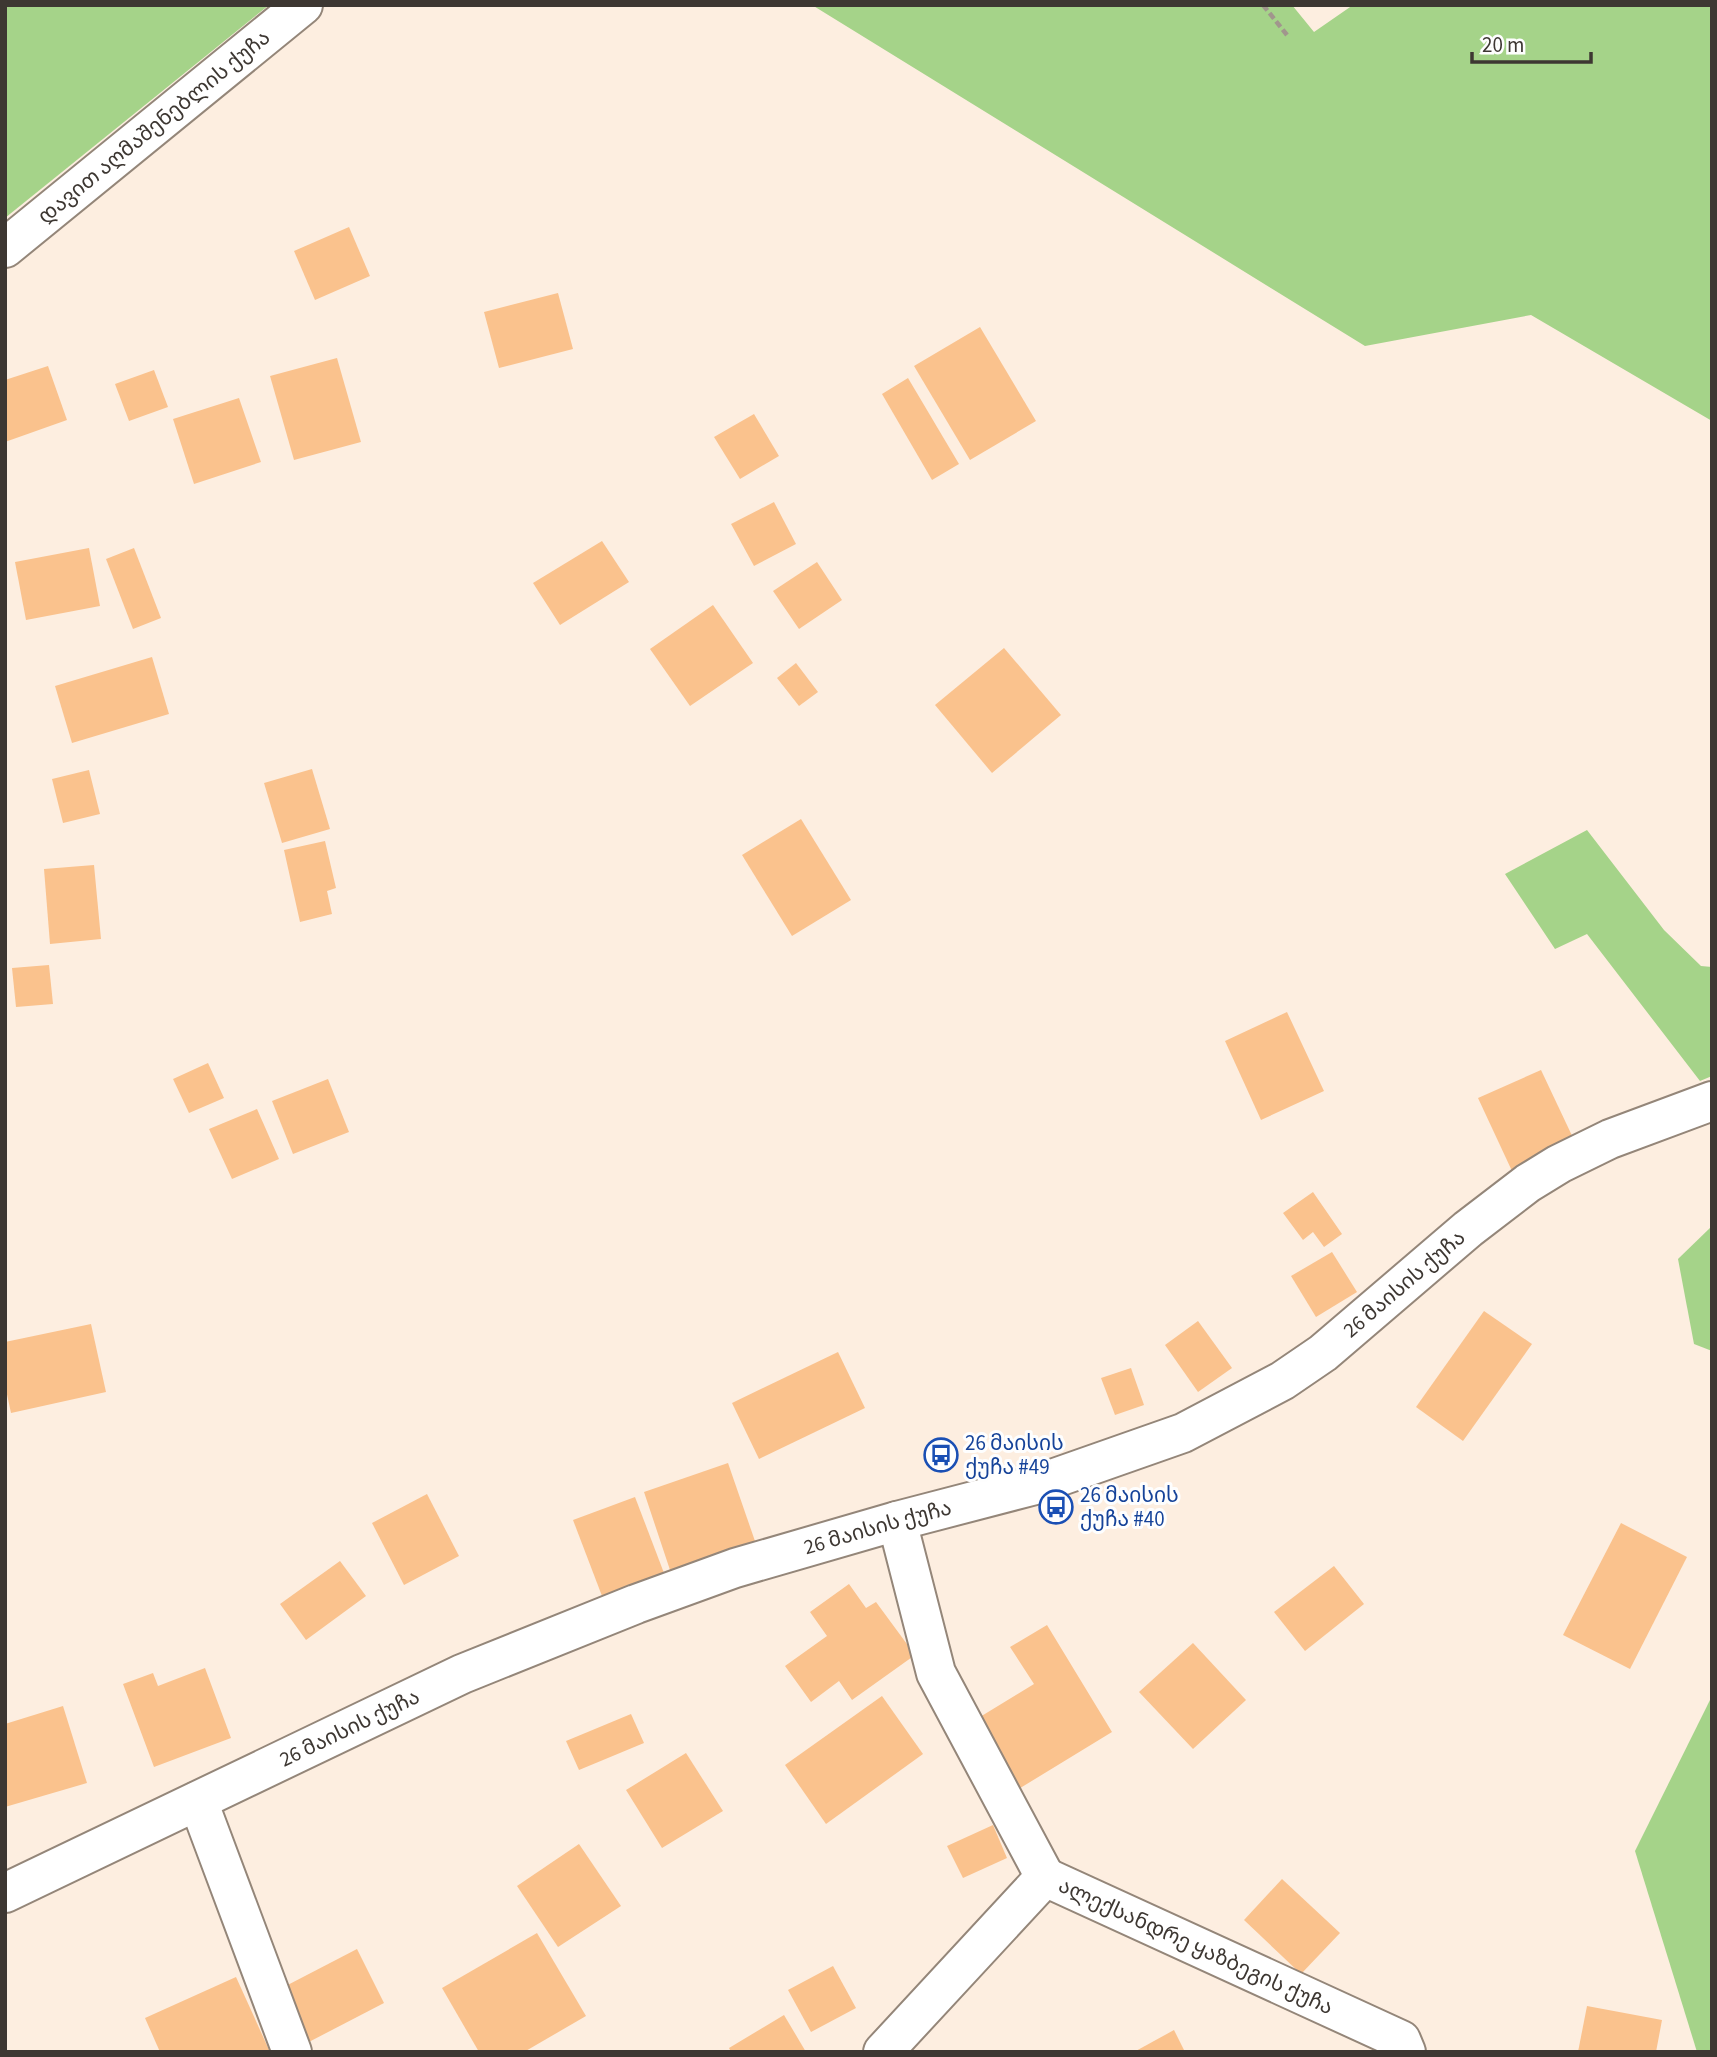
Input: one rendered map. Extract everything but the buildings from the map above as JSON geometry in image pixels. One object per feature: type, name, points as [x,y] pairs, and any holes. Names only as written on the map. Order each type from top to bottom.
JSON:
[{"type":"street","name":"დავით აღმაშენებლის ქუჩა","points":[[5,248],[264,17],[303,5]]},
{"type":"street","name":"26 მაისის ქუჩა","points":[[5,1893],[462,1674],[624,1609],[734,1568],[1035,1485],[1183,1433],[1282,1381],[1323,1353],[1468,1229],[1528,1183],[1609,1139],[1712,1101]]},
{"type":"street","points":[[897,1521],[936,1674],[1045,1877]]},
{"type":"street","points":[[198,1801],[292,2052]]},
{"type":"street","name":"ალექსანდრე ყაზბეგის ქუჩა","points":[[883,2052],[1045,1877],[1401,2040],[1406,2052]]},
{"type":"path","points":[[1263,5],[1287,35]]},
{"type":"green space","points":[[5,5],[269,5],[5,218]]},
{"type":"green space","points":[[812,5],[1292,5],[1314,32],[1353,5],[1712,5],[1712,421],[1531,315],[1365,346]]},
{"type":"green space","points":[[1587,830],[1664,930],[1701,966],[1712,967],[1712,1076],[1700,1081],[1587,934],[1555,949],[1505,874]]},
{"type":"green space","points":[[1712,1226],[1712,1351],[1694,1344],[1678,1259]]},
{"type":"green space","points":[[1712,1696],[1712,2052],[1697,2052],[1635,1851]]},
{"type":"place","name":"26 მაისის ქუჩა #49","points":[[941,1455]]},
{"type":"place","name":"26 მაისის ქუჩა #40","points":[[1056,1507]]}]
